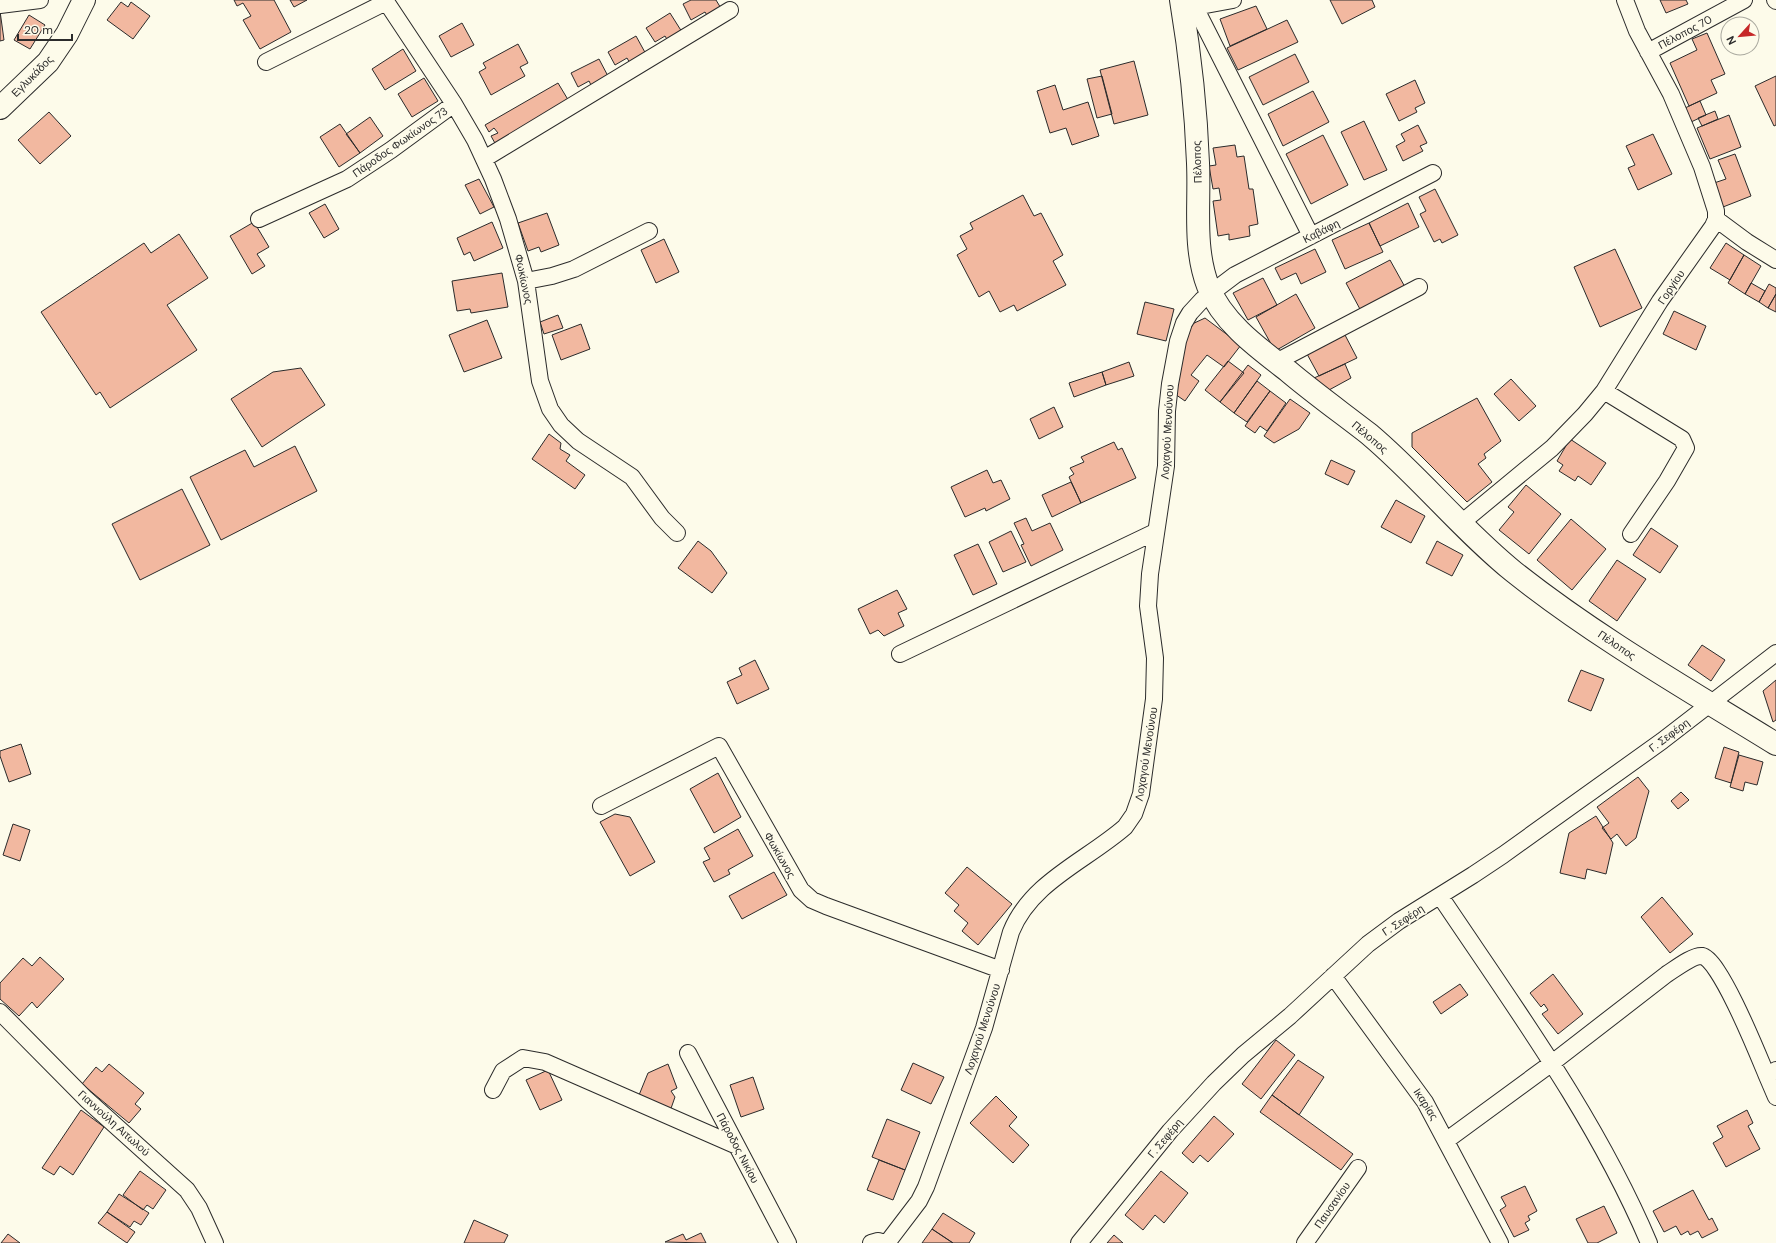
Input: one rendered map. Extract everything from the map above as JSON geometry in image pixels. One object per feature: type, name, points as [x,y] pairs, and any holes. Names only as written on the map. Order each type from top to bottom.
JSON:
[{"type":"street","points":[[0,5],[40,0]]},
{"type":"street","points":[[1234,0],[1186,2],[1311,236]]},
{"type":"street","points":[[1625,0],[1637,31],[1671,94],[1694,146],[1714,201],[1716,219],[1739,237],[1776,260]]},
{"type":"street","name":"Πέλοπος 70","points":[[1648,52],[1744,0]]},
{"type":"street","points":[[266,62],[386,1]]},
{"type":"street","name":"Φωκίωνος","points":[[386,1],[454,104],[484,159],[508,219],[526,281],[538,372],[550,409],[562,425],[578,441],[632,477],[662,518],[677,533]]},
{"type":"street","name":"Εγλυκάδος","points":[[0,108],[48,62],[67,34],[79,2]]},
{"type":"street","name":"Πέλοπος","points":[[1186,2],[1196,132],[1200,248],[1204,273],[1211,293],[1228,318],[1252,342],[1276,362],[1377,441],[1417,479],[1460,524],[1485,547],[1542,593],[1641,661],[1776,744]]},
{"type":"street","points":[[484,159],[730,10]]},
{"type":"street","name":"Πάροδος Φωκίωνος 73","points":[[259,219],[347,179],[391,150],[454,104]]},
{"type":"street","name":"Καβάφη","points":[[1211,293],[1235,275],[1434,173]]},
{"type":"street","name":"Γοργίου","points":[[1460,524],[1552,448],[1585,414],[1604,391],[1660,301],[1713,226],[1716,219]]},
{"type":"street","points":[[526,281],[552,276],[574,269],[650,232]]},
{"type":"street","points":[[1276,362],[1419,287]]},
{"type":"street","name":"Λοχαγού Μενούνου","points":[[886,1243],[922,1195],[984,1028],[1013,926],[1030,902],[1054,879],[1120,831],[1130,821],[1137,807],[1143,784],[1154,699],[1155,658],[1148,606],[1155,532],[1164,491],[1167,411],[1170,384],[1178,341],[1184,323],[1190,313],[1211,293]]},
{"type":"street","points":[[1604,391],[1682,439],[1686,448],[1667,481],[1631,534]]},
{"type":"street","points":[[900,654],[1155,532]]},
{"type":"street","name":"Γ. Σεφέρη","points":[[1079,1243],[1155,1149],[1196,1102],[1243,1055],[1368,944],[1503,855],[1655,746],[1776,653]]},
{"type":"street","name":"Φωκίωνος","points":[[601,806],[719,746],[792,876],[807,896],[822,904],[1001,970]]},
{"type":"street","points":[[1440,896],[1552,1064],[1615,1169],[1649,1243]]},
{"type":"street","points":[[1447,1140],[1552,1064],[1668,974],[1685,963],[1702,956],[1711,962],[1725,983],[1772,1073],[1776,1097]]},
{"type":"street","name":"Ικαρίας","points":[[1333,976],[1425,1102],[1447,1140],[1500,1243]]},
{"type":"street","name":"Γιαννούλη Αιτωλού","points":[[0,1012],[86,1099],[187,1190],[199,1208],[215,1243]]},
{"type":"street","name":"Πάροδος Νικίου","points":[[688,1053],[788,1243]]},
{"type":"street","points":[[493,1090],[503,1071],[523,1058],[545,1062],[737,1146]]},
{"type":"street","name":"Παυσανίου","points":[[1305,1243],[1358,1168]]},
{"type":"street","points":[[871,1243],[878,1241],[886,1243]]},
{"type":"building","points":[[234,0],[274,0],[291,32],[260,49],[243,20],[251,16],[243,3],[237,6]]},
{"type":"building","points":[[290,0],[307,0],[294,7]]},
{"type":"building","points":[[691,0],[716,0],[722,10],[708,17],[705,12],[691,20],[683,4]]},
{"type":"building","points":[[1330,0],[1372,0],[1375,7],[1342,24]]},
{"type":"building","points":[[1660,0],[1686,0],[1688,4],[1666,13]]},
{"type":"building","points":[[121,2],[128,7],[131,2],[150,16],[133,39],[107,20]]},
{"type":"building","points":[[1256,6],[1267,29],[1230,46],[1220,19]]},
{"type":"building","points":[[0,11],[4,40],[0,41]]},
{"type":"building","points":[[670,13],[682,32],[668,41],[665,36],[655,42],[646,28]]},
{"type":"building","points":[[29,15],[45,25],[30,49],[14,40]]},
{"type":"building","points":[[1287,20],[1298,42],[1238,70],[1227,48]]},
{"type":"building","points":[[462,23],[474,45],[451,57],[439,36]]},
{"type":"building","points":[[1707,33],[1725,74],[1711,80],[1717,93],[1689,106],[1670,63],[1697,50],[1692,39]]},
{"type":"building","points":[[636,36],[647,56],[631,65],[627,58],[615,65],[608,52]]},
{"type":"building","points":[[518,44],[528,63],[520,67],[525,76],[491,95],[479,72],[486,68],[483,63]]},
{"type":"building","points":[[403,49],[416,71],[385,90],[372,69]]},
{"type":"building","points":[[1295,54],[1309,82],[1263,105],[1249,77]]},
{"type":"building","points":[[599,59],[609,78],[592,87],[589,81],[578,87],[571,73]]},
{"type":"building","points":[[1134,61],[1148,115],[1114,124],[1100,70]]},
{"type":"building","points":[[1102,76],[1112,114],[1097,118],[1087,79]]},
{"type":"building","points":[[1776,76],[1776,125],[1774,126],[1755,86]]},
{"type":"building","points":[[424,78],[438,101],[412,117],[398,94]]},
{"type":"building","points":[[1415,80],[1425,103],[1415,108],[1417,112],[1399,121],[1386,94]]},
{"type":"building","points":[[558,83],[570,103],[496,145],[491,136],[498,133],[494,128],[489,132],[485,125]]},
{"type":"building","points":[[1055,85],[1063,110],[1088,102],[1099,136],[1072,145],[1066,128],[1050,133],[1037,91]]},
{"type":"building","points":[[1313,91],[1329,122],[1283,146],[1268,114]]},
{"type":"building","points":[[1700,101],[1706,115],[1691,122],[1685,108]]},
{"type":"building","points":[[1715,111],[1718,119],[1702,126],[1698,118]]},
{"type":"building","points":[[49,112],[71,136],[40,164],[18,140]]},
{"type":"building","points":[[1729,115],[1741,147],[1710,159],[1697,128]]},
{"type":"building","points":[[370,117],[383,136],[360,153],[346,134]]},
{"type":"building","points":[[1364,121],[1387,170],[1364,180],[1341,132]]},
{"type":"building","points":[[340,124],[360,153],[339,167],[320,137]]},
{"type":"building","points":[[1418,125],[1427,143],[1420,146],[1423,151],[1403,161],[1396,146],[1405,141],[1401,134]]},
{"type":"building","points":[[1653,134],[1672,174],[1638,190],[1628,168],[1635,165],[1626,146]]},
{"type":"building","points":[[1323,135],[1348,185],[1311,204],[1286,154]]},
{"type":"building","points":[[1235,145],[1237,157],[1244,156],[1249,189],[1253,189],[1258,224],[1249,226],[1250,236],[1229,240],[1229,234],[1218,236],[1213,201],[1221,200],[1219,188],[1213,189],[1209,166],[1216,165],[1213,148]]},
{"type":"building","points":[[1735,154],[1751,196],[1723,207],[1714,183],[1726,179],[1718,160]]},
{"type":"building","points":[[479,179],[494,207],[480,214],[465,185]]},
{"type":"building","points":[[1435,189],[1458,235],[1442,243],[1440,239],[1434,242],[1420,214],[1426,211],[1419,197]]},
{"type":"building","points":[[1023,195],[1034,216],[1041,213],[1063,255],[1053,261],[1066,285],[1017,311],[1014,305],[1000,312],[989,291],[979,297],[957,255],[967,249],[960,236],[973,229],[970,223]]},
{"type":"building","points":[[1408,203],[1419,227],[1380,246],[1369,223]]},
{"type":"building","points":[[325,204],[339,229],[324,238],[309,213]]},
{"type":"building","points":[[547,213],[559,245],[541,252],[539,247],[528,251],[518,223]]},
{"type":"building","points":[[254,222],[269,247],[257,254],[265,266],[252,274],[230,236]]},
{"type":"building","points":[[492,222],[503,248],[474,261],[470,252],[464,255],[457,238]]},
{"type":"building","points":[[1369,223],[1383,252],[1345,269],[1332,240]]},
{"type":"building","points":[[179,234],[208,278],[167,305],[197,350],[110,408],[100,392],[96,395],[41,312],[144,243],[151,253]]},
{"type":"building","points":[[664,239],[679,272],[656,283],[641,250]]},
{"type":"building","points":[[1726,243],[1744,255],[1730,280],[1710,268]]},
{"type":"building","points":[[1315,249],[1326,272],[1301,284],[1296,273],[1281,280],[1275,268]]},
{"type":"building","points":[[1615,249],[1642,308],[1600,327],[1574,267]]},
{"type":"building","points":[[1744,255],[1761,266],[1745,294],[1728,283]]},
{"type":"building","points":[[1390,260],[1405,287],[1361,311],[1346,283]]},
{"type":"building","points":[[502,273],[508,307],[471,313],[470,309],[457,311],[452,281]]},
{"type":"building","points":[[1263,278],[1277,305],[1248,320],[1233,293]]},
{"type":"building","points":[[1751,283],[1765,291],[1759,302],[1745,294]]},
{"type":"building","points":[[1769,284],[1776,288],[1776,294],[1768,308],[1759,302]]},
{"type":"building","points":[[1296,294],[1315,328],[1275,351],[1256,317]]},
{"type":"building","points":[[1776,294],[1776,312],[1768,308]]},
{"type":"building","points":[[1145,302],[1174,309],[1166,341],[1137,334]]},
{"type":"building","points":[[1674,311],[1706,326],[1696,350],[1663,334]]},
{"type":"building","points":[[558,315],[563,328],[544,334],[540,322]]},
{"type":"building","points":[[1205,318],[1241,345],[1224,367],[1207,355],[1191,375],[1199,381],[1185,401],[1172,392],[1190,325]]},
{"type":"building","points":[[487,320],[502,358],[464,372],[449,335]]},
{"type":"building","points":[[581,324],[590,349],[561,360],[552,335]]},
{"type":"building","points":[[1345,335],[1357,358],[1319,376],[1307,354]]},
{"type":"building","points":[[1228,361],[1244,373],[1220,402],[1205,390]]},
{"type":"building","points":[[1129,362],[1134,376],[1106,385],[1102,372]]},
{"type":"building","points":[[1345,364],[1351,378],[1329,390],[1314,378]]},
{"type":"building","points":[[1248,365],[1261,375],[1234,413],[1220,402]]},
{"type":"building","points":[[301,368],[325,405],[262,447],[231,399],[273,372]]},
{"type":"building","points":[[1102,372],[1106,385],[1074,397],[1069,383]]},
{"type":"building","points":[[1511,379],[1536,406],[1519,421],[1494,394]]},
{"type":"building","points":[[1257,381],[1270,391],[1247,422],[1234,413]]},
{"type":"building","points":[[1270,391],[1286,403],[1267,431],[1260,426],[1255,433],[1245,426]]},
{"type":"building","points":[[1477,398],[1501,441],[1484,454],[1486,458],[1478,464],[1492,482],[1467,502],[1412,447],[1412,433]]},
{"type":"building","points":[[1290,399],[1310,413],[1299,429],[1274,443],[1264,436]]},
{"type":"building","points":[[1054,407],[1063,427],[1039,439],[1030,419]]},
{"type":"building","points":[[549,434],[561,443],[560,449],[570,455],[566,461],[585,475],[575,489],[532,459]]},
{"type":"building","points":[[1570,439],[1606,463],[1591,485],[1578,476],[1575,481],[1559,471],[1563,465],[1557,461]]},
{"type":"building","points":[[1114,442],[1118,450],[1122,448],[1136,478],[1081,503],[1069,477],[1074,474],[1070,468],[1084,462],[1081,457]]},
{"type":"building","points":[[295,446],[317,491],[221,540],[190,477],[245,450],[254,467]]},
{"type":"building","points":[[1331,460],[1355,471],[1348,485],[1325,474]]},
{"type":"building","points":[[987,470],[993,483],[1001,480],[1010,499],[986,511],[985,508],[965,517],[951,487]]},
{"type":"building","points":[[1071,482],[1081,503],[1052,517],[1042,495]]},
{"type":"building","points":[[1526,485],[1561,514],[1529,554],[1499,530],[1514,512],[1508,507]]},
{"type":"building","points":[[182,489],[210,545],[140,580],[112,524]]},
{"type":"building","points":[[1396,500],[1425,516],[1411,543],[1381,527]]},
{"type":"building","points":[[1026,518],[1032,531],[1050,523],[1063,550],[1031,566],[1021,545],[1024,544],[1014,523]]},
{"type":"building","points":[[1571,519],[1606,549],[1572,590],[1537,560]]},
{"type":"building","points":[[1651,528],[1678,546],[1660,573],[1633,555]]},
{"type":"building","points":[[1011,531],[1026,562],[1003,572],[989,542]]},
{"type":"building","points":[[698,541],[711,551],[727,573],[712,593],[678,568]]},
{"type":"building","points":[[1437,541],[1463,555],[1452,576],[1426,563]]},
{"type":"building","points":[[978,544],[997,584],[973,595],[954,555]]},
{"type":"building","points":[[1617,560],[1646,579],[1617,621],[1589,601]]},
{"type":"building","points":[[897,590],[907,609],[898,613],[904,626],[884,636],[878,630],[870,634],[858,609]]},
{"type":"building","points":[[1702,645],[1725,660],[1711,681],[1688,665]]},
{"type":"building","points":[[755,660],[769,689],[737,704],[727,682],[742,675],[739,668]]},
{"type":"building","points":[[1581,670],[1604,679],[1591,711],[1568,701]]},
{"type":"building","points":[[1776,680],[1776,720],[1773,722],[1763,691]]},
{"type":"building","points":[[21,744],[31,774],[9,782],[0,756],[0,751]]},
{"type":"building","points":[[1724,747],[1739,752],[1731,783],[1715,778]]},
{"type":"building","points":[[1739,755],[1763,762],[1757,785],[1745,782],[1743,791],[1730,787]]},
{"type":"building","points":[[718,773],[741,817],[714,833],[690,789]]},
{"type":"building","points":[[1638,777],[1649,791],[1636,838],[1626,846],[1617,834],[1611,839],[1602,828],[1609,823],[1597,807]]},
{"type":"building","points":[[1681,792],[1689,800],[1678,809],[1671,801]]},
{"type":"building","points":[[615,814],[630,817],[655,862],[630,876],[600,822]]},
{"type":"building","points":[[1596,816],[1613,843],[1606,874],[1587,869],[1585,879],[1560,873],[1569,833]]},
{"type":"building","points":[[13,824],[30,830],[20,861],[3,855]]},
{"type":"building","points":[[738,829],[753,856],[728,870],[730,874],[714,882],[703,862],[710,859],[704,848]]},
{"type":"building","points":[[967,867],[1012,904],[978,945],[962,931],[968,923],[954,911],[959,905],[945,893]]},
{"type":"building","points":[[774,872],[787,895],[742,919],[729,896]]},
{"type":"building","points":[[1662,897],[1693,934],[1670,953],[1641,917]]},
{"type":"building","points":[[40,957],[64,979],[37,1008],[32,1002],[19,1016],[0,999],[0,983],[23,958],[32,966]]},
{"type":"building","points":[[1553,974],[1583,1014],[1558,1034],[1542,1014],[1548,1010],[1544,1004],[1541,1007],[1530,993]]},
{"type":"building","points":[[1460,984],[1468,995],[1441,1014],[1433,1002]]},
{"type":"building","points":[[1276,1040],[1295,1055],[1261,1099],[1242,1084]]},
{"type":"building","points":[[1298,1060],[1324,1077],[1299,1115],[1272,1095]]},
{"type":"building","points":[[913,1063],[944,1077],[931,1104],[901,1090]]},
{"type":"building","points":[[109,1064],[144,1093],[135,1104],[141,1109],[129,1123],[82,1084],[96,1067],[102,1072]]},
{"type":"building","points":[[668,1064],[677,1088],[671,1091],[675,1097],[669,1114],[637,1100],[648,1073]]},
{"type":"building","points":[[548,1070],[562,1100],[540,1110],[526,1080]]},
{"type":"building","points":[[753,1077],[764,1109],[741,1117],[730,1085]]},
{"type":"building","points":[[1272,1095],[1353,1154],[1341,1170],[1260,1112]]},
{"type":"building","points":[[996,1096],[1017,1117],[1009,1126],[1029,1145],[1013,1163],[970,1123]]},
{"type":"building","points":[[81,1110],[104,1127],[73,1175],[60,1166],[54,1175],[42,1168]]},
{"type":"building","points":[[1747,1110],[1753,1123],[1748,1126],[1760,1149],[1726,1167],[1713,1143],[1723,1137],[1717,1126]]},
{"type":"building","points":[[1214,1116],[1234,1134],[1208,1162],[1200,1155],[1193,1163],[1182,1153]]},
{"type":"building","points":[[887,1119],[920,1132],[905,1170],[872,1157]]},
{"type":"building","points":[[879,1160],[905,1170],[893,1200],[867,1190]]},
{"type":"building","points":[[140,1171],[166,1190],[153,1209],[147,1205],[143,1210],[123,1195]]},
{"type":"building","points":[[1161,1171],[1188,1193],[1164,1223],[1155,1215],[1143,1230],[1125,1215]]},
{"type":"building","points":[[1525,1186],[1537,1211],[1528,1216],[1530,1220],[1525,1223],[1529,1230],[1514,1237],[1500,1210],[1506,1206],[1501,1197]]},
{"type":"building","points":[[1693,1190],[1709,1220],[1712,1218],[1718,1230],[1702,1238],[1698,1231],[1690,1235],[1688,1231],[1681,1235],[1676,1226],[1664,1232],[1653,1211]]},
{"type":"building","points":[[119,1194],[149,1213],[141,1225],[134,1221],[130,1227],[107,1212]]},
{"type":"building","points":[[1604,1206],[1617,1233],[1597,1243],[1588,1243],[1576,1219]]},
{"type":"building","points":[[107,1212],[135,1232],[127,1243],[98,1223]]},
{"type":"building","points":[[943,1213],[975,1233],[969,1243],[953,1243],[932,1229]]},
{"type":"building","points":[[474,1220],[508,1235],[504,1243],[464,1243]]},
{"type":"building","points":[[932,1229],[953,1243],[922,1243]]},
{"type":"building","points":[[701,1233],[706,1243],[665,1242],[683,1234],[686,1240]]},
{"type":"building","points":[[8,1234],[20,1243],[1,1243]]},
{"type":"building","points":[[1114,1235],[1123,1243],[1107,1243]]}]
